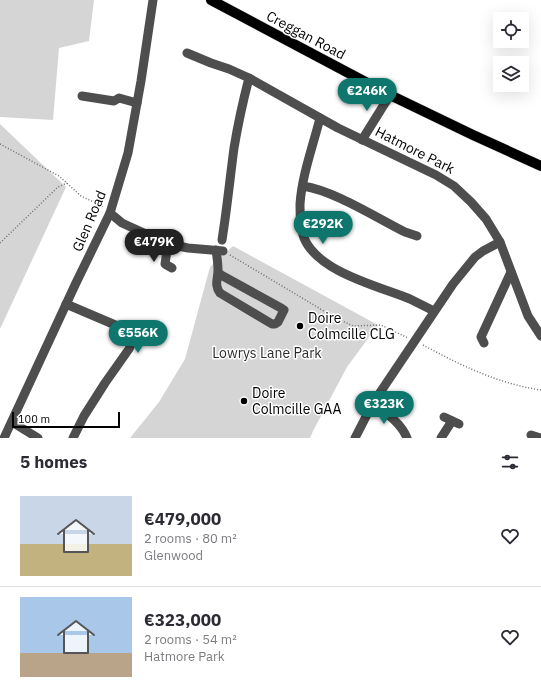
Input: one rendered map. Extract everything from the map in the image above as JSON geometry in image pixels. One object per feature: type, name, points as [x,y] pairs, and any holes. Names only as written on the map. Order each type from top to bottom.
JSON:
[{"type":"main road","name":"Creggan Road","points":[[211,0],[390,95],[541,166]]},
{"type":"street","name":"Glen Road","points":[[4,438],[66,304],[111,212],[128,153],[152,0]]},
{"type":"street","name":"Hatmore Park","points":[[186,53],[249,78],[320,118],[362,140],[436,175],[454,186],[486,219],[500,242],[528,316],[541,336]]},
{"type":"street","points":[[222,240],[228,206],[234,147],[244,95],[249,78]]},
{"type":"street","name":"Hatmore Park","points":[[362,140],[390,95]]},
{"type":"street","points":[[82,96],[114,101],[119,98],[137,102]]},
{"type":"street","points":[[320,118],[300,204],[301,224],[304,238],[311,249],[335,269],[434,311]]},
{"type":"street","points":[[303,186],[315,188],[335,196],[405,232],[417,236]]},
{"type":"street","points":[[111,212],[122,222],[168,244],[219,253],[216,281],[220,293],[272,324],[278,322],[284,310],[218,272]]},
{"type":"street","points":[[355,438],[373,403],[453,284],[475,257],[500,242]]},
{"type":"street","points":[[165,265],[168,244]]},
{"type":"street","points":[[484,343],[481,337],[511,272]]},
{"type":"street","points":[[66,304],[127,330],[132,336],[132,342],[129,349],[84,416],[73,438]]},
{"type":"street","points":[[373,403],[394,420],[405,433],[407,438]]},
{"type":"street","points":[[441,438],[452,421]]},
{"type":"street","points":[[12,422],[38,438]]},
{"type":"path","points":[[0,144],[59,176],[81,196],[111,212]]},
{"type":"path","points":[[0,243],[58,187],[67,183]]},
{"type":"path","points":[[219,253],[353,326],[381,325],[481,373],[511,384],[541,390]]},
{"type":"green space","points":[[0,0],[94,0],[89,41],[59,48],[53,120],[0,117]]},
{"type":"green space","points":[[0,124],[66,187],[0,329]]},
{"type":"green space","name":"Lowrys Lane Park","points":[[233,246],[378,325],[347,367],[310,438],[130,438],[159,402],[185,359],[210,267]]},
{"type":"place","name":"Doire Colmcille CLG","points":[[300,326]]},
{"type":"place","name":"Doire Colmcille GAA","points":[[244,401]]}]
